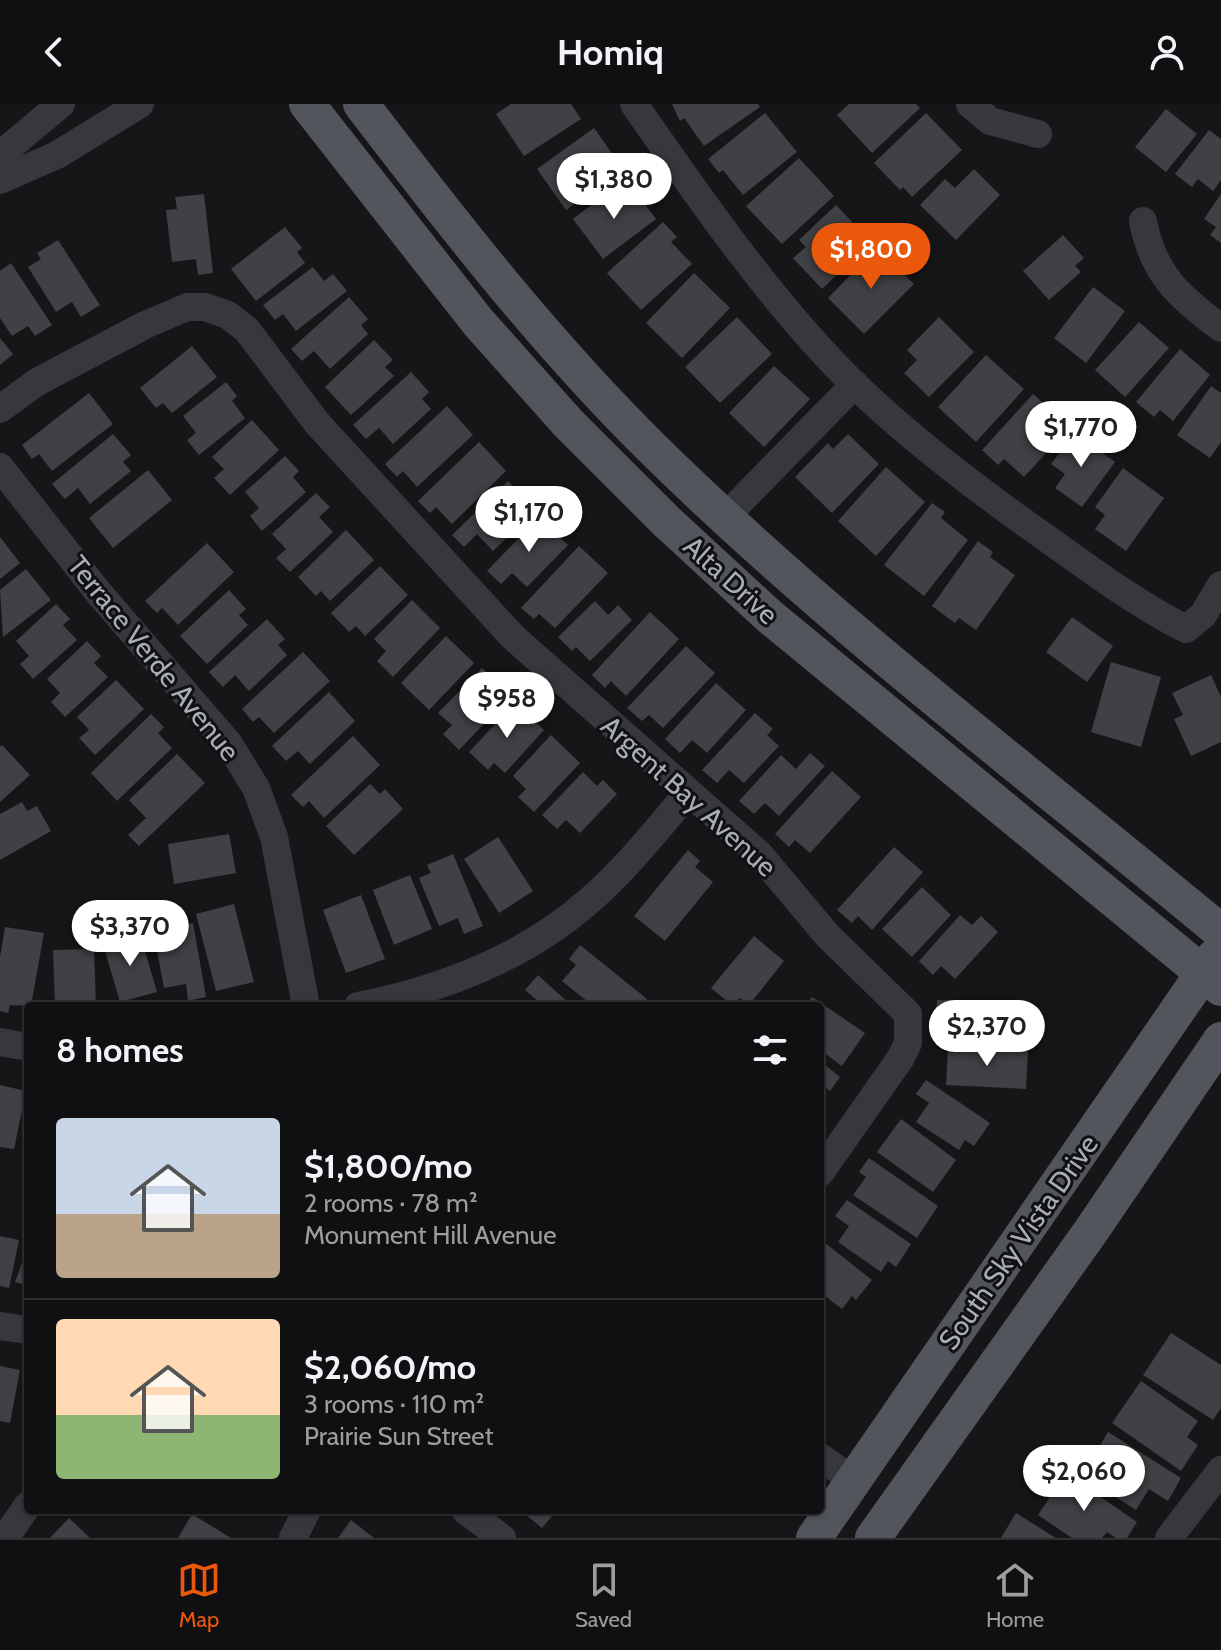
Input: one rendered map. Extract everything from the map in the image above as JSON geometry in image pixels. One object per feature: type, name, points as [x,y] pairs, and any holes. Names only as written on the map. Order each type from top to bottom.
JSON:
[{"type":"main road","name":"Alta Drive","points":[[307,104],[478,322],[568,423],[666,521],[769,616],[1215,970]]},
{"type":"main road","name":"Alta Drive","points":[[361,104],[472,246],[560,350],[652,448],[815,598],[1221,932]]},
{"type":"main road","name":"South Sky Vista Drive","points":[[814,1538],[1215,970]]},
{"type":"main road","name":"South Sky Vista Drive","points":[[873,1538],[1091,1231],[1221,1040]]},
{"type":"street","points":[[0,155],[61,104]]},
{"type":"street","points":[[0,180],[57,155],[140,104]]},
{"type":"street","points":[[634,104],[686,179],[764,281],[855,384],[987,497],[1142,606],[1186,629],[1203,615],[1221,585]]},
{"type":"street","points":[[970,104],[990,121],[1038,134]]},
{"type":"street","points":[[1143,221],[1149,252],[1163,275],[1189,304],[1221,328]]},
{"type":"street","name":"Argent Bay Avenue","points":[[0,409],[37,382],[145,325],[187,307],[205,307],[228,315],[247,330],[317,423],[513,637],[760,855],[827,935],[908,1014],[908,1043],[900,1059],[824,1167]]},
{"type":"street","points":[[725,517],[855,384]]},
{"type":"street","name":"Terrace Verde Avenue","points":[[0,467],[98,592],[229,744],[256,788],[274,837],[305,1002]]},
{"type":"street","points":[[377,1002],[406,996],[470,974],[549,930],[600,890],[689,792]]},
{"type":"street","points":[[0,1042],[24,1046]]},
{"type":"street","points":[[0,1326],[24,1329]]},
{"type":"street","points":[[824,1460],[854,1481]]},
{"type":"street","points":[[1169,1538],[1221,1470]]},
{"type":"street","points":[[5,1538],[24,1511]]},
{"type":"street","points":[[293,1538],[305,1514]]},
{"type":"street","points":[[470,1514],[502,1538]]},
{"type":"building","points":[[511,104],[571,104],[581,119],[524,156],[496,114]]},
{"type":"building","points":[[672,104],[758,104],[760,107],[704,146],[684,118],[680,121]]},
{"type":"building","points":[[849,104],[916,104],[920,108],[872,153],[837,115]]},
{"type":"building","points":[[1166,109],[1197,134],[1166,172],[1135,147]]},
{"type":"building","points":[[765,113],[797,152],[743,195],[723,170],[719,173],[708,159]]},
{"type":"building","points":[[926,113],[962,150],[912,197],[903,187],[900,190],[874,163]]},
{"type":"building","points":[[594,128],[623,169],[566,210],[537,169]]},
{"type":"building","points":[[1209,130],[1221,139],[1221,180],[1213,191],[1198,179],[1192,187],[1175,174]]},
{"type":"building","points":[[799,158],[834,196],[782,244],[746,206]]},
{"type":"building","points":[[974,169],[1000,195],[956,240],[920,205],[945,179],[955,188]]},
{"type":"building","points":[[631,186],[656,219],[603,259],[573,219],[604,195],[610,202]]},
{"type":"building","points":[[204,194],[213,273],[198,275],[196,259],[172,262],[166,210],[177,209],[175,197]]},
{"type":"building","points":[[1221,194],[1221,243],[1210,235],[1216,227],[1204,219]]},
{"type":"building","points":[[836,205],[871,242],[822,289],[793,258],[806,247],[799,240]]},
{"type":"building","points":[[663,222],[677,237],[671,242],[692,264],[641,310],[607,273]]},
{"type":"building","points":[[285,227],[302,248],[297,252],[305,263],[256,301],[231,269]]},
{"type":"building","points":[[1063,235],[1084,258],[1075,266],[1081,272],[1049,300],[1023,271]]},
{"type":"building","points":[[58,240],[100,305],[81,317],[72,302],[56,312],[28,267],[41,259],[37,253]]},
{"type":"building","points":[[877,248],[914,284],[864,334],[828,298]]},
{"type":"building","points":[[11,263],[52,325],[35,336],[28,326],[12,336],[0,318],[0,271]]},
{"type":"building","points":[[313,267],[324,281],[333,274],[347,291],[296,331],[283,314],[275,320],[263,305]]},
{"type":"building","points":[[694,273],[730,308],[682,358],[646,323]]},
{"type":"building","points":[[1093,287],[1125,311],[1086,363],[1054,338]]},
{"type":"building","points":[[349,297],[368,319],[361,325],[368,334],[330,369],[314,351],[302,361],[291,349]]},
{"type":"building","points":[[737,317],[772,354],[720,403],[685,367]]},
{"type":"building","points":[[939,317],[974,352],[929,397],[904,373],[917,360],[907,350]]},
{"type":"building","points":[[1139,322],[1169,348],[1125,397],[1095,370]]},
{"type":"building","points":[[0,338],[13,354],[0,365]]},
{"type":"building","points":[[374,340],[393,360],[385,367],[394,376],[351,415],[325,387]]},
{"type":"building","points":[[192,346],[217,377],[172,413],[163,403],[156,408],[140,388]]},
{"type":"building","points":[[1180,349],[1210,375],[1173,421],[1160,410],[1154,417],[1136,402]]},
{"type":"building","points":[[986,355],[1024,389],[976,442],[938,407]]},
{"type":"building","points":[[774,366],[810,399],[764,447],[729,413]]},
{"type":"building","points":[[411,372],[429,392],[422,399],[431,409],[393,444],[379,428],[366,439],[353,425]]},
{"type":"building","points":[[226,382],[237,396],[232,401],[245,418],[199,455],[187,440],[196,433],[183,416]]},
{"type":"building","points":[[1211,386],[1221,393],[1221,442],[1210,458],[1177,435]]},
{"type":"building","points":[[89,393],[113,424],[52,471],[39,454],[32,459],[22,445]]},
{"type":"building","points":[[1033,394],[1070,427],[1024,477],[1004,459],[998,465],[982,450]]},
{"type":"building","points":[[447,406],[473,435],[417,487],[403,471],[397,477],[385,464]]},
{"type":"building","points":[[252,420],[279,450],[230,495],[214,478],[224,469],[212,457]]},
{"type":"building","points":[[1075,433],[1115,462],[1082,507],[1055,488],[1065,474],[1051,464]]},
{"type":"building","points":[[113,434],[131,455],[123,462],[131,471],[90,504],[78,488],[65,499],[52,484]]},
{"type":"building","points":[[848,434],[879,464],[832,513],[795,477],[828,443],[833,449]]},
{"type":"building","points":[[479,442],[506,471],[452,524],[436,507],[430,513],[418,501]]},
{"type":"building","points":[[285,456],[299,471],[293,477],[306,492],[262,531],[250,516],[259,508],[245,492]]},
{"type":"building","points":[[886,467],[925,502],[876,556],[838,521]]},
{"type":"building","points":[[1123,468],[1164,498],[1126,551],[1095,529],[1105,515],[1095,507]]},
{"type":"building","points":[[148,470],[172,500],[113,548],[89,518]]},
{"type":"building","points":[[508,481],[526,500],[520,506],[529,516],[493,551],[477,534],[464,547],[452,535]]},
{"type":"building","points":[[316,493],[330,507],[319,517],[333,532],[290,572],[276,558],[286,549],[272,534]]},
{"type":"building","points":[[932,503],[945,512],[941,518],[968,540],[924,596],[884,565]]},
{"type":"building","points":[[539,517],[568,545],[527,587],[512,573],[501,584],[487,571]]},
{"type":"building","points":[[346,530],[374,560],[330,601],[321,591],[316,596],[298,577]]},
{"type":"building","points":[[0,537],[20,563],[0,579]]},
{"type":"building","points":[[978,541],[993,552],[990,557],[1015,575],[976,630],[959,618],[955,623],[932,606]]},
{"type":"building","points":[[207,543],[234,572],[178,625],[162,608],[157,613],[145,601]]},
{"type":"building","points":[[579,546],[608,573],[555,628],[539,614],[534,619],[521,608]]},
{"type":"building","points":[[380,566],[408,595],[365,636],[356,626],[349,632],[331,613]]},
{"type":"building","points":[[26,569],[51,600],[3,637],[0,590]]},
{"type":"building","points":[[229,590],[246,609],[239,615],[248,625],[207,664],[180,636]]},
{"type":"building","points":[[412,600],[440,628],[393,677],[377,661],[386,651],[374,639]]},
{"type":"building","points":[[595,601],[608,615],[618,605],[632,620],[590,661],[576,647],[572,651],[558,637]]},
{"type":"building","points":[[56,604],[70,619],[63,625],[77,640],[33,679],[20,664],[29,656],[16,641]]},
{"type":"building","points":[[650,612],[679,639],[626,696],[611,681],[605,688],[592,675]]},
{"type":"building","points":[[1072,617],[1113,646],[1087,682],[1046,652]]},
{"type":"building","points":[[267,619],[285,639],[278,645],[287,655],[249,691],[235,675],[223,687],[209,672]]},
{"type":"building","points":[[446,636],[474,663],[429,710],[401,683]]},
{"type":"building","points":[[87,641],[101,656],[94,663],[108,677],[65,717],[51,702],[60,693],[47,679]]},
{"type":"building","points":[[686,646],[715,673],[663,728],[649,715],[642,721],[627,708]]},
{"type":"building","points":[[303,652],[330,681],[274,733],[259,717],[253,722],[242,709]]},
{"type":"building","points":[[1111,662],[1161,677],[1141,747],[1091,732]]},
{"type":"building","points":[[482,668],[495,681],[489,688],[504,703],[459,750],[443,734],[452,725],[438,713]]},
{"type":"building","points":[[1211,675],[1221,697],[1221,742],[1191,756],[1174,719],[1183,715],[1172,693]]},
{"type":"building","points":[[116,680],[144,709],[95,755],[79,738],[89,730],[77,717]]},
{"type":"building","points":[[716,683],[746,710],[707,753],[692,740],[680,753],[665,739]]},
{"type":"building","points":[[329,692],[355,721],[310,764],[298,751],[286,761],[272,746]]},
{"type":"building","points":[[515,703],[544,730],[505,773],[494,763],[488,770],[469,752]]},
{"type":"building","points":[[755,713],[773,729],[767,735],[779,746],[744,783],[729,770],[717,783],[702,770]]},
{"type":"building","points":[[151,714],[164,727],[158,733],[172,748],[117,801],[91,773]]},
{"type":"building","points":[[551,735],[580,763],[534,812],[518,797],[526,789],[513,776]]},
{"type":"building","points":[[353,736],[380,765],[324,818],[309,801],[303,807],[291,795]]},
{"type":"building","points":[[2,745],[30,775],[0,802],[0,747]]},
{"type":"building","points":[[810,753],[825,766],[779,816],[765,803],[754,814],[739,801],[781,755],[796,769]]},
{"type":"building","points":[[177,754],[205,783],[139,846],[128,835],[146,818],[129,800]]},
{"type":"building","points":[[832,771],[861,797],[810,853],[795,840],[789,847],[775,834]]},
{"type":"building","points":[[583,772],[597,786],[603,780],[617,794],[580,833],[566,820],[557,829],[542,815]]},
{"type":"building","points":[[370,784],[380,794],[385,789],[403,809],[354,855],[326,826]]},
{"type":"building","points":[[22,802],[27,811],[37,806],[51,831],[0,860],[0,814]]},
{"type":"building","points":[[229,834],[236,873],[174,884],[168,844]]},
{"type":"building","points":[[498,837],[533,891],[499,913],[464,859]]},
{"type":"building","points":[[894,847],[923,872],[872,930],[858,916],[852,923],[837,910]]},
{"type":"building","points":[[688,850],[700,861],[695,867],[713,882],[665,941],[634,916]]},
{"type":"building","points":[[453,854],[483,926],[464,934],[458,918],[439,926],[419,878],[431,873],[427,865]]},
{"type":"building","points":[[410,875],[432,929],[394,945],[373,890]]},
{"type":"building","points":[[922,887],[951,915],[912,957],[882,929]]},
{"type":"building","points":[[361,895],[385,959],[346,973],[323,910]]},
{"type":"building","points":[[234,904],[254,982],[216,991],[196,914]]},
{"type":"building","points":[[960,915],[972,925],[981,916],[998,932],[955,979],[941,966],[933,975],[919,961]]},
{"type":"building","points":[[193,923],[206,997],[188,1001],[186,984],[164,988],[153,930]]},
{"type":"building","points":[[5,927],[44,933],[32,1002],[24,1002],[24,1006],[10,1005],[8,1013],[0,1011],[0,957]]},
{"type":"building","points":[[140,934],[157,992],[120,1002],[103,944]]},
{"type":"building","points":[[754,936],[784,961],[751,1002],[740,998],[736,1002],[728,1002],[711,988]]},
{"type":"building","points":[[580,945],[647,999],[644,1002],[588,1002],[562,981],[576,965],[569,959]]},
{"type":"building","points":[[94,949],[96,1002],[55,1002],[53,950]]},
{"type":"building","points":[[538,975],[568,1002],[539,1002],[525,990]]},
{"type":"building","points":[[937,1000],[1021,1002],[1020,1041],[944,1038],[944,1017],[936,1017]]},
{"type":"building","points":[[824,1005],[865,1033],[842,1066],[824,1053]]},
{"type":"building","points":[[948,1047],[1028,1050],[1026,1089],[946,1085]]},
{"type":"building","points":[[824,1064],[840,1077],[830,1091],[824,1086]]},
{"type":"building","points":[[926,1080],[990,1123],[974,1146],[965,1140],[959,1150],[916,1122],[929,1103],[916,1094]]},
{"type":"building","points":[[0,1085],[24,1091],[24,1101],[14,1149],[0,1147]]},
{"type":"building","points":[[901,1119],[956,1160],[933,1192],[877,1152]]},
{"type":"building","points":[[869,1158],[938,1206],[917,1238],[853,1195],[866,1177],[859,1172]]},
{"type":"building","points":[[847,1200],[911,1244],[896,1267],[888,1261],[881,1272],[838,1242],[849,1226],[835,1216]]},
{"type":"building","points":[[0,1236],[19,1240],[9,1288],[0,1286]]},
{"type":"building","points":[[824,1242],[872,1280],[856,1300],[852,1296],[842,1309],[824,1295]]},
{"type":"building","points":[[24,1258],[24,1285],[15,1282]]},
{"type":"building","points":[[1171,1333],[1221,1365],[1221,1408],[1213,1420],[1143,1375]]},
{"type":"building","points":[[0,1366],[20,1370],[10,1423],[0,1421]]},
{"type":"building","points":[[1141,1381],[1198,1421],[1187,1437],[1198,1445],[1181,1471],[1112,1423]]},
{"type":"building","points":[[1108,1432],[1181,1478],[1168,1501],[1149,1489],[1136,1510],[1082,1476]]},
{"type":"building","points":[[1066,1473],[1137,1522],[1127,1538],[1116,1538],[1107,1532],[1102,1538],[1072,1538],[1038,1515]]},
{"type":"building","points":[[1016,1513],[1056,1538],[1001,1538]]},
{"type":"building","points":[[192,1514],[231,1538],[178,1538]]},
{"type":"building","points":[[525,1514],[554,1514],[542,1528]]},
{"type":"building","points":[[69,1518],[90,1538],[50,1538]]},
{"type":"building","points":[[351,1520],[374,1538],[338,1538]]}]
